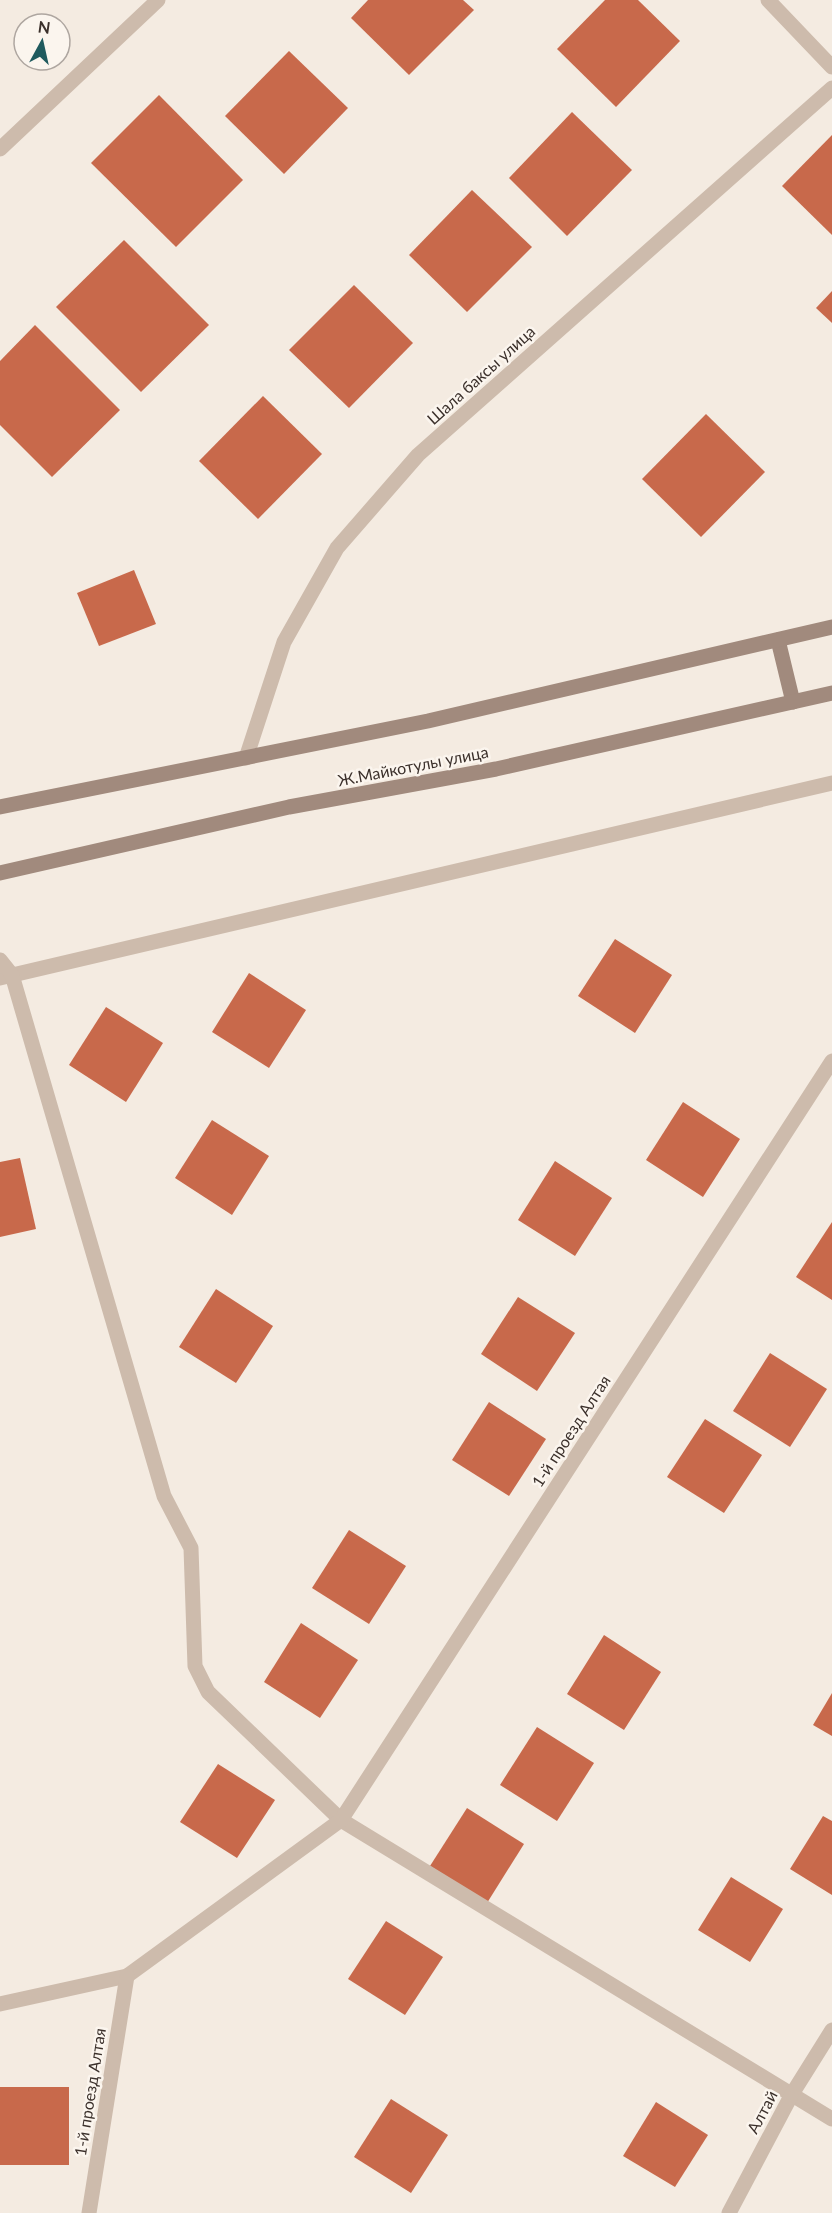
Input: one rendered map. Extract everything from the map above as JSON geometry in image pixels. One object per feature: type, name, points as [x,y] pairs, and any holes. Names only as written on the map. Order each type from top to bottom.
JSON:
[{"type":"street","points":[[0,149],[158,0]]},
{"type":"street","points":[[768,0],[832,67]]},
{"type":"street","name":"Шала баксы улица","points":[[246,758],[284,642],[337,548],[418,454],[832,88]]},
{"type":"street","points":[[0,807],[428,721],[832,627]]},
{"type":"street","points":[[778,640],[793,702]]},
{"type":"street","name":"Ж.Майкотулы улица","points":[[0,873],[289,807],[496,769],[832,693]]},
{"type":"street","points":[[6,977],[832,783]]},
{"type":"street","points":[[0,960],[164,1496],[192,1548],[195,1666],[208,1692],[341,1820],[832,2119]]},
{"type":"street","name":"1-й проезд Алтая","points":[[341,1820],[832,1061]]},
{"type":"street","points":[[0,2004],[127,1976],[341,1820]]},
{"type":"street","name":"1-й проезд Алтая","points":[[89,2213],[127,1976]]},
{"type":"street","name":"Алтай","points":[[729,2213],[792,2094],[832,2030]]},
{"type":"building","points":[[368,0],[463,0],[474,10],[409,75],[351,18]]},
{"type":"building","points":[[605,0],[638,0],[680,41],[616,107],[557,49]]},
{"type":"building","points":[[289,51],[348,108],[284,174],[225,116]]},
{"type":"building","points":[[159,95],[243,180],[176,247],[91,163]]},
{"type":"building","points":[[572,112],[632,170],[567,236],[509,178]]},
{"type":"building","points":[[832,135],[832,235],[782,186]]},
{"type":"building","points":[[472,190],[532,247],[467,312],[409,255]]},
{"type":"building","points":[[124,240],[209,325],[141,392],[56,307]]},
{"type":"building","points":[[354,285],[413,343],[349,408],[289,350]]},
{"type":"building","points":[[832,291],[832,323],[816,308]]},
{"type":"building","points":[[35,325],[120,410],[52,477],[0,425],[0,361]]},
{"type":"building","points":[[263,396],[322,454],[258,519],[199,461]]},
{"type":"building","points":[[706,414],[765,472],[701,537],[642,479]]},
{"type":"building","points":[[134,570],[156,624],[99,646],[77,593]]},
{"type":"building","points":[[615,939],[672,975],[635,1033],[578,996]]},
{"type":"building","points":[[249,973],[306,1010],[269,1068],[212,1032]]},
{"type":"building","points":[[106,1007],[163,1043],[126,1102],[69,1065]]},
{"type":"building","points":[[683,1102],[740,1139],[703,1197],[646,1160]]},
{"type":"building","points":[[212,1120],[269,1156],[232,1215],[175,1178]]},
{"type":"building","points":[[20,1158],[36,1229],[0,1237],[0,1162]]},
{"type":"building","points":[[555,1161],[612,1198],[575,1256],[518,1220]]},
{"type":"building","points":[[832,1222],[832,1300],[796,1277]]},
{"type":"building","points":[[216,1289],[273,1326],[236,1383],[179,1347]]},
{"type":"building","points":[[518,1297],[575,1333],[537,1391],[481,1354]]},
{"type":"building","points":[[770,1353],[827,1389],[790,1447],[733,1411]]},
{"type":"building","points":[[489,1402],[546,1439],[509,1496],[452,1460]]},
{"type":"building","points":[[705,1419],[762,1455],[724,1513],[667,1477]]},
{"type":"building","points":[[349,1530],[406,1566],[369,1624],[312,1588]]},
{"type":"building","points":[[301,1623],[358,1660],[320,1718],[264,1682]]},
{"type":"building","points":[[604,1635],[661,1672],[624,1730],[567,1694]]},
{"type":"building","points":[[832,1693],[832,1736],[813,1725]]},
{"type":"building","points":[[537,1727],[594,1763],[557,1821],[500,1785]]},
{"type":"building","points":[[218,1764],[275,1800],[237,1858],[180,1822]]},
{"type":"building","points":[[467,1808],[524,1844],[487,1903],[430,1866]]},
{"type":"building","points":[[823,1816],[832,1821],[832,1895],[790,1869]]},
{"type":"building","points":[[731,1877],[783,1909],[750,1962],[698,1930]]},
{"type":"building","points":[[386,1921],[443,1957],[405,2015],[348,1979]]},
{"type":"building","points":[[0,2087],[69,2087],[69,2165],[0,2165]]},
{"type":"building","points":[[391,2099],[448,2135],[411,2193],[354,2157]]},
{"type":"building","points":[[656,2102],[708,2135],[675,2187],[623,2156]]}]
